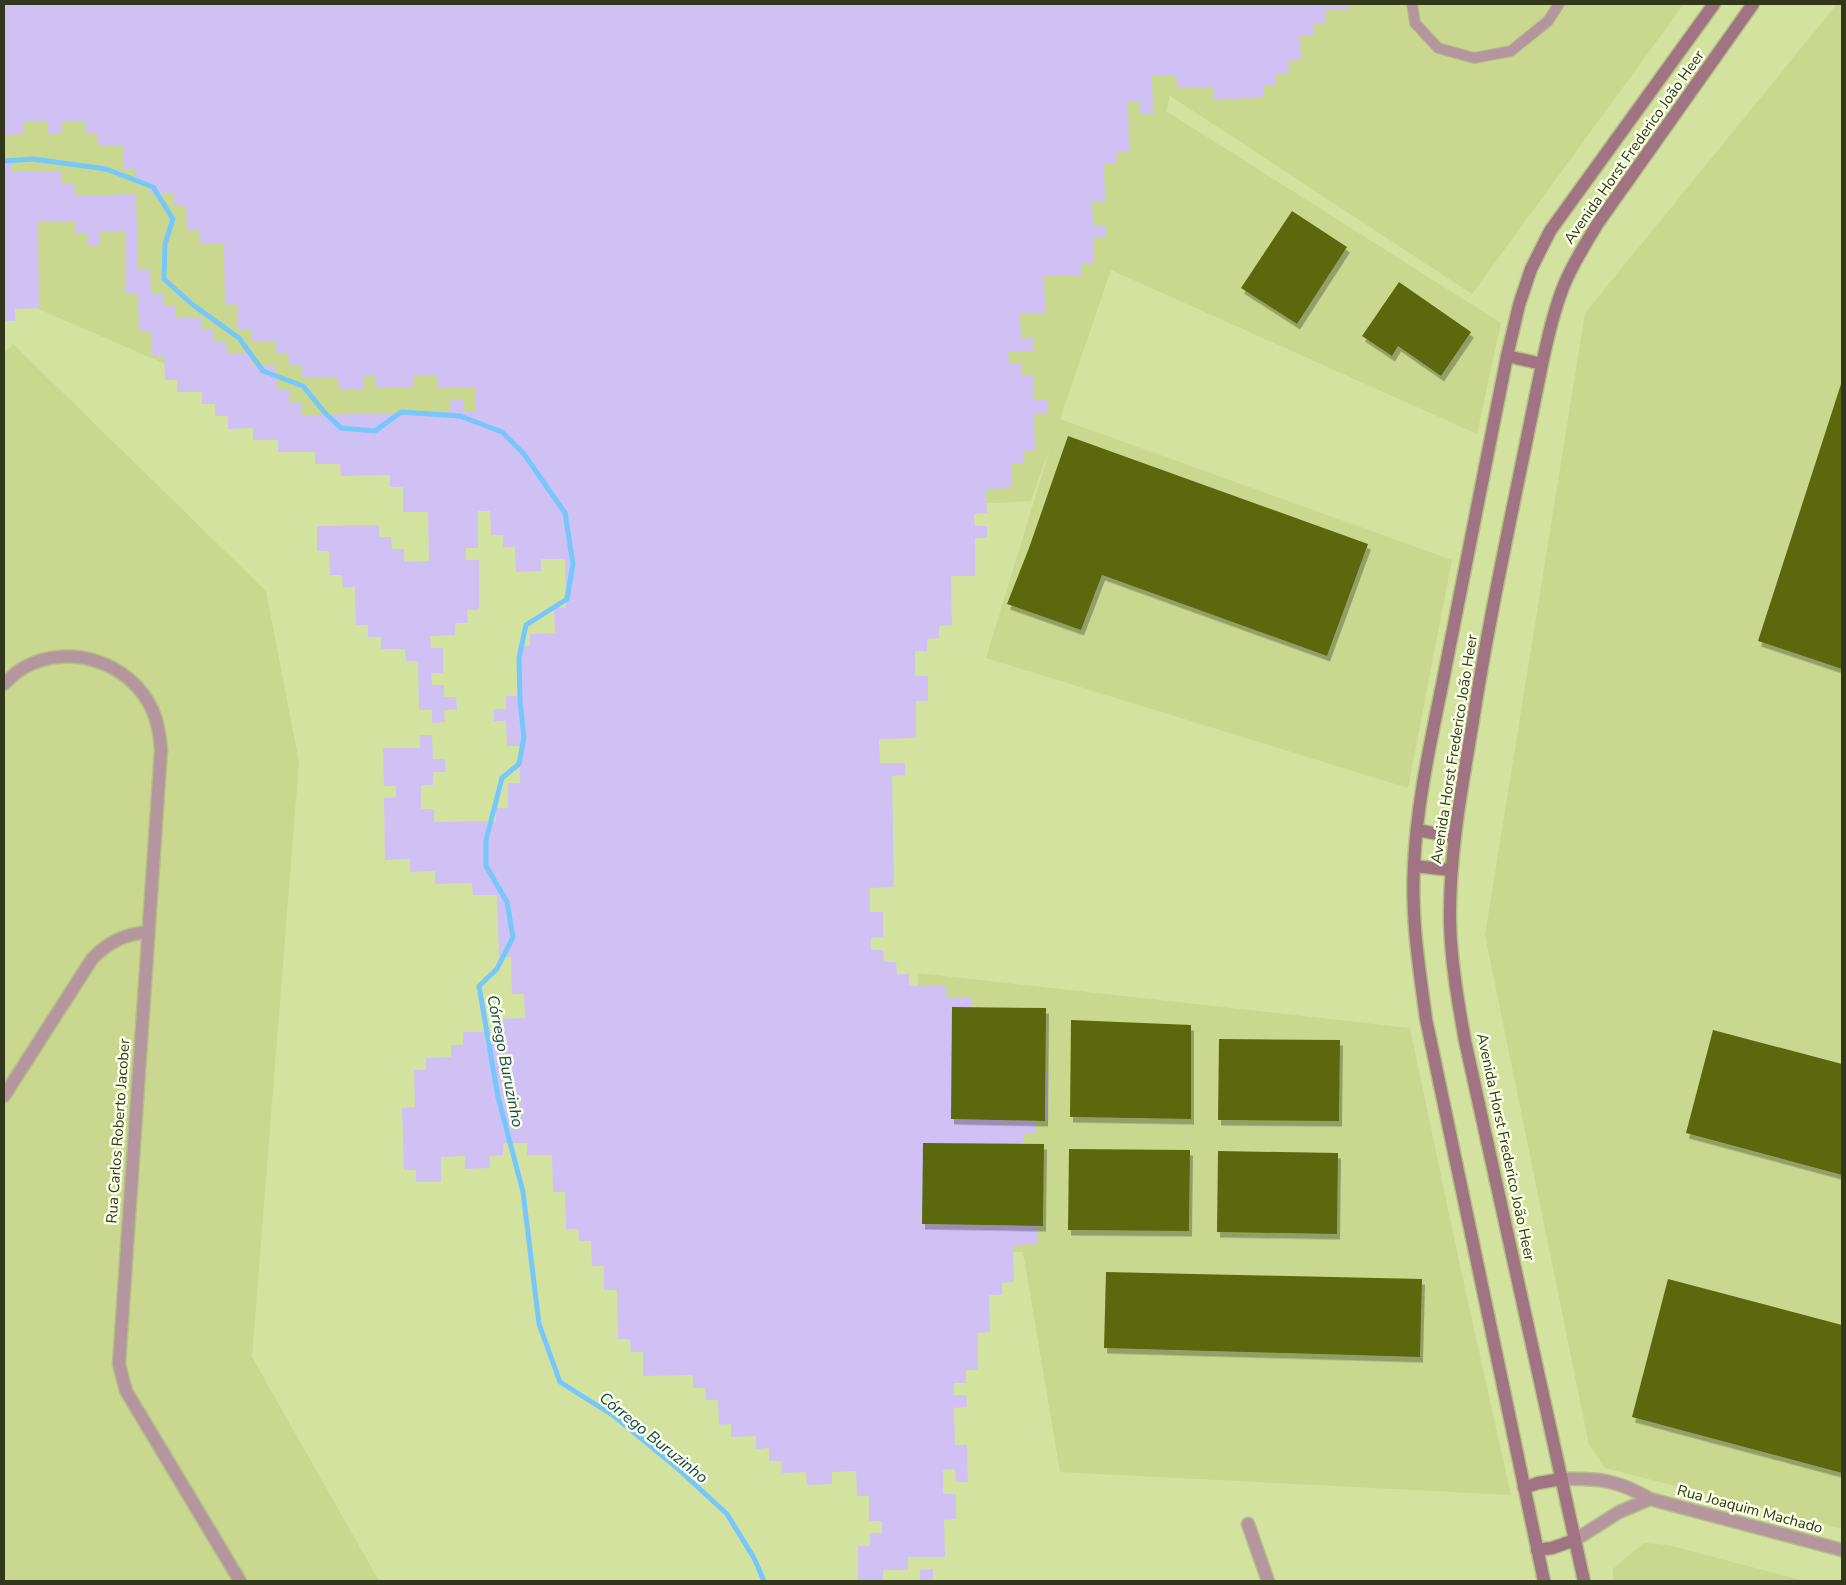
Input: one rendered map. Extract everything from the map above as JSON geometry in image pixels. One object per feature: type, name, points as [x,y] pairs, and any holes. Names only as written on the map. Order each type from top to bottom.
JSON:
[{"type":"main road","name":"Avenida Horst Frederico João Heer","points":[[1544,1581],[1426,1019],[1413,906],[1416,830],[1507,356],[1519,305],[1531,269],[1550,231],[1714,4]]},
{"type":"main road","name":"Avenida Horst Frederico João Heer","points":[[1584,1581],[1464,1032],[1454,976],[1450,923],[1454,837],[1479,683],[1542,364],[1552,319],[1564,285],[1576,259],[1598,223],[1753,4]]},
{"type":"main road","points":[[1507,356],[1542,364]]},
{"type":"main road","points":[[1416,830],[1454,837]]},
{"type":"main road","points":[[1414,866],[1451,870]]},
{"type":"main road","points":[[1524,1488],[1562,1478]]},
{"type":"main road","points":[[1537,1550],[1563,1546],[1575,1540]]},
{"type":"street","name":"Rua Carlos Roberto Jacober","points":[[4,684],[23,668],[53,658],[84,658],[99,661],[125,676],[145,696],[152,708],[160,735],[119,1364],[121,1378],[126,1390],[240,1581]]},
{"type":"street","points":[[4,1096],[92,959],[108,944],[117,939],[132,934],[148,932]]},
{"type":"street","name":"Rua Joaquim Machado","points":[[1562,1478],[1589,1478],[1610,1481],[1631,1488],[1650,1499],[1842,1550]]},
{"type":"street","points":[[1575,1540],[1619,1512],[1650,1499]]},
{"type":"street","points":[[1248,1524],[1268,1581]]},
{"type":"lane","points":[[1412,4],[1415,22],[1438,48],[1474,58],[1511,51],[1548,21],[1559,4]]},
{"type":"shaded area","points":[[4,4],[1684,4],[1472,294],[1170,96],[1166,111],[1501,323],[1477,434],[1111,270],[1060,419],[1452,560],[1408,788],[986,658],[1052,442],[1031,501],[545,529],[4,294]]},
{"type":"shaded area","points":[[4,4],[1349,4],[1349,10],[1325,10],[1325,23],[1313,23],[1313,35],[1300,36],[1301,60],[1288,61],[1289,73],[1276,73],[1276,86],[1264,86],[1264,98],[1214,99],[1214,87],[1177,88],[1176,75],[1152,75],[1153,113],[1140,113],[1140,101],[1128,101],[1129,151],[1117,151],[1116,163],[1104,164],[1105,201],[1092,201],[1093,225],[1105,225],[1105,238],[1093,238],[1094,263],[1081,263],[1081,275],[1044,276],[1045,313],[1020,314],[1021,339],[1033,338],[1033,351],[1008,352],[1009,363],[1021,364],[1021,376],[1034,376],[1034,400],[1047,400],[1047,413],[1034,413],[1035,450],[1023,451],[1023,463],[1011,463],[1011,488],[986,489],[987,513],[974,514],[975,526],[987,526],[987,538],[975,538],[975,576],[951,576],[952,625],[939,626],[939,638],[927,639],[927,651],[915,651],[915,676],[928,676],[928,701],[916,701],[916,738],[879,739],[880,763],[905,763],[905,775],[892,776],[894,887],[870,888],[870,912],[883,912],[883,937],[871,938],[871,950],[883,950],[884,962],[896,962],[897,974],[909,974],[909,986],[946,986],[947,998],[971,998],[972,1010],[1035,1071],[1047,1071],[1048,1120],[1036,1120],[1036,1133],[1024,1133],[1024,1145],[1038,1220],[1038,1244],[1013,1245],[1014,1282],[1002,1283],[1002,1295],[989,1295],[990,1332],[978,1333],[978,1370],[966,1370],[966,1383],[954,1383],[954,1395],[966,1395],[967,1407],[954,1408],[955,1445],[967,1445],[968,1482],[956,1482],[955,1469],[943,1470],[943,1494],[956,1494],[956,1519],[944,1520],[945,1557],[908,1557],[908,1570],[883,1570],[883,1581],[858,1581],[858,1546],[870,1546],[870,1533],[882,1533],[882,1521],[869,1521],[869,1496],[857,1496],[856,1471],[832,1472],[832,1484],[807,1485],[806,1472],[782,1473],[781,1461],[769,1461],[769,1448],[756,1449],[756,1436],[731,1437],[731,1424],[719,1425],[718,1400],[706,1400],[705,1388],[693,1388],[693,1375],[643,1376],[643,1352],[631,1352],[630,1339],[618,1339],[617,1290],[604,1290],[604,1266],[592,1266],[591,1241],[579,1241],[578,1229],[566,1229],[565,1192],[553,1192],[552,1155],[527,1155],[527,1143],[503,1143],[503,1155],[490,1156],[490,1168],[465,1169],[465,1156],[441,1157],[441,1182],[416,1182],[416,1170],[404,1170],[402,1108],[415,1107],[414,1070],[426,1070],[426,1058],[451,1057],[451,1045],[463,1045],[463,1032],[500,1032],[500,1019],[525,1018],[524,994],[512,994],[511,957],[499,957],[497,895],[473,895],[472,883],[435,884],[435,871],[410,872],[410,859],[385,860],[384,798],[396,797],[396,786],[384,786],[383,748],[420,748],[420,735],[432,735],[433,759],[445,759],[446,772],[433,772],[433,785],[421,785],[421,809],[434,809],[434,822],[496,821],[496,808],[508,808],[508,783],[520,783],[519,746],[507,746],[506,721],[494,721],[494,709],[506,709],[506,696],[518,696],[518,646],[530,646],[530,634],[555,633],[554,608],[566,608],[565,559],[541,559],[541,571],[516,572],[515,547],[503,547],[503,535],[491,535],[490,511],[478,511],[478,548],[466,548],[466,560],[479,560],[479,610],[467,610],[468,623],[455,623],[455,635],[430,636],[431,648],[443,648],[443,673],[431,673],[432,685],[444,685],[444,697],[456,697],[457,710],[444,710],[445,722],[432,723],[432,710],[419,710],[418,661],[406,661],[405,649],[381,649],[381,637],[368,637],[368,625],[356,625],[355,587],[343,588],[342,575],[330,575],[329,551],[317,551],[317,526],[379,525],[379,537],[391,537],[392,549],[404,549],[404,562],[429,561],[428,512],[403,512],[403,487],[390,487],[390,475],[341,476],[340,464],[315,464],[315,452],[278,452],[278,440],[253,440],[253,428],[228,429],[228,416],[215,416],[215,404],[202,404],[202,392],[177,392],[177,380],[165,380],[164,355],[152,355],[151,331],[139,331],[138,294],[126,294],[125,232],[100,232],[100,245],[88,245],[87,233],[75,233],[75,221],[38,221],[39,308],[15,309],[15,321],[4,321],[4,160],[12,160],[12,172],[61,171],[62,183],[74,183],[75,196],[136,194],[138,269],[150,269],[151,293],[163,293],[164,306],[176,305],[176,318],[201,317],[201,330],[214,330],[214,342],[226,342],[227,354],[251,353],[252,366],[276,366],[277,390],[289,390],[289,403],[302,402],[302,415],[450,412],[451,399],[463,399],[464,411],[476,411],[475,387],[438,387],[437,375],[413,375],[413,388],[376,388],[376,376],[364,376],[364,389],[339,389],[338,377],[301,377],[301,365],[289,365],[288,353],[276,353],[276,341],[251,341],[251,329],[238,329],[238,304],[225,305],[224,243],[200,243],[199,230],[187,231],[186,206],[174,206],[173,194],[149,194],[149,182],[136,182],[136,170],[124,170],[123,145],[98,146],[98,133],[86,133],[85,121],[61,122],[61,134],[48,134],[48,122],[24,122],[24,134],[4,135]]},
{"type":"shaded area","points":[[1837,4],[1842,4],[1842,1529],[1605,1468],[1589,1445],[1485,935],[1585,313]]},
{"type":"shaded area","points":[[13,344],[266,591],[299,762],[252,1357],[379,1581],[4,1581],[4,353]]},
{"type":"shaded area","points":[[918,973],[1410,1028],[1511,1495],[1060,1472],[1023,1252],[915,1250]]},
{"type":"shaded area","points":[[1644,1543],[1668,1545],[1805,1581],[1613,1581],[1613,1569]]},
{"type":"shaded area","points":[[933,1569],[933,1581],[920,1581],[920,1570]]},
{"type":"building","points":[[1292,211],[1347,247],[1297,324],[1241,288]]},
{"type":"building","points":[[1399,282],[1471,332],[1441,376],[1398,346],[1392,356],[1362,336]]},
{"type":"building","points":[[1842,381],[1842,669],[1758,641]]},
{"type":"building","points":[[1068,436],[1368,544],[1327,656],[1102,575],[1081,630],[1007,604],[1029,548]]},
{"type":"building","points":[[952,1007],[1046,1008],[1045,1121],[951,1119]]},
{"type":"building","points":[[1071,1020],[1191,1025],[1191,1119],[1070,1117]]},
{"type":"building","points":[[1713,1030],[1842,1064],[1842,1175],[1686,1133]]},
{"type":"building","points":[[1219,1039],[1340,1040],[1339,1121],[1218,1120]]},
{"type":"building","points":[[923,1143],[1044,1144],[1043,1226],[922,1224]]},
{"type":"building","points":[[1069,1149],[1190,1150],[1189,1231],[1068,1230]]},
{"type":"building","points":[[1218,1151],[1338,1153],[1337,1234],[1217,1232]]},
{"type":"building","points":[[1106,1272],[1422,1279],[1420,1357],[1104,1348]]},
{"type":"building","points":[[1668,1279],[1842,1325],[1842,1473],[1632,1417]]},
{"type":"waterway","name":"Córrego Buruzinho","points":[[4,161],[33,159],[106,169],[153,187],[173,219],[165,244],[164,279],[193,305],[239,338],[263,371],[303,386],[325,413],[341,428],[375,431],[401,412],[460,416],[502,432],[524,454],[565,513],[573,564],[567,599],[526,625],[519,658],[520,701],[524,737],[519,764],[502,778],[486,840],[486,866],[507,902],[513,937],[497,969],[479,986],[498,1097],[523,1192],[539,1324],[560,1382],[614,1416],[676,1467],[727,1514],[754,1558],[764,1581]]}]
